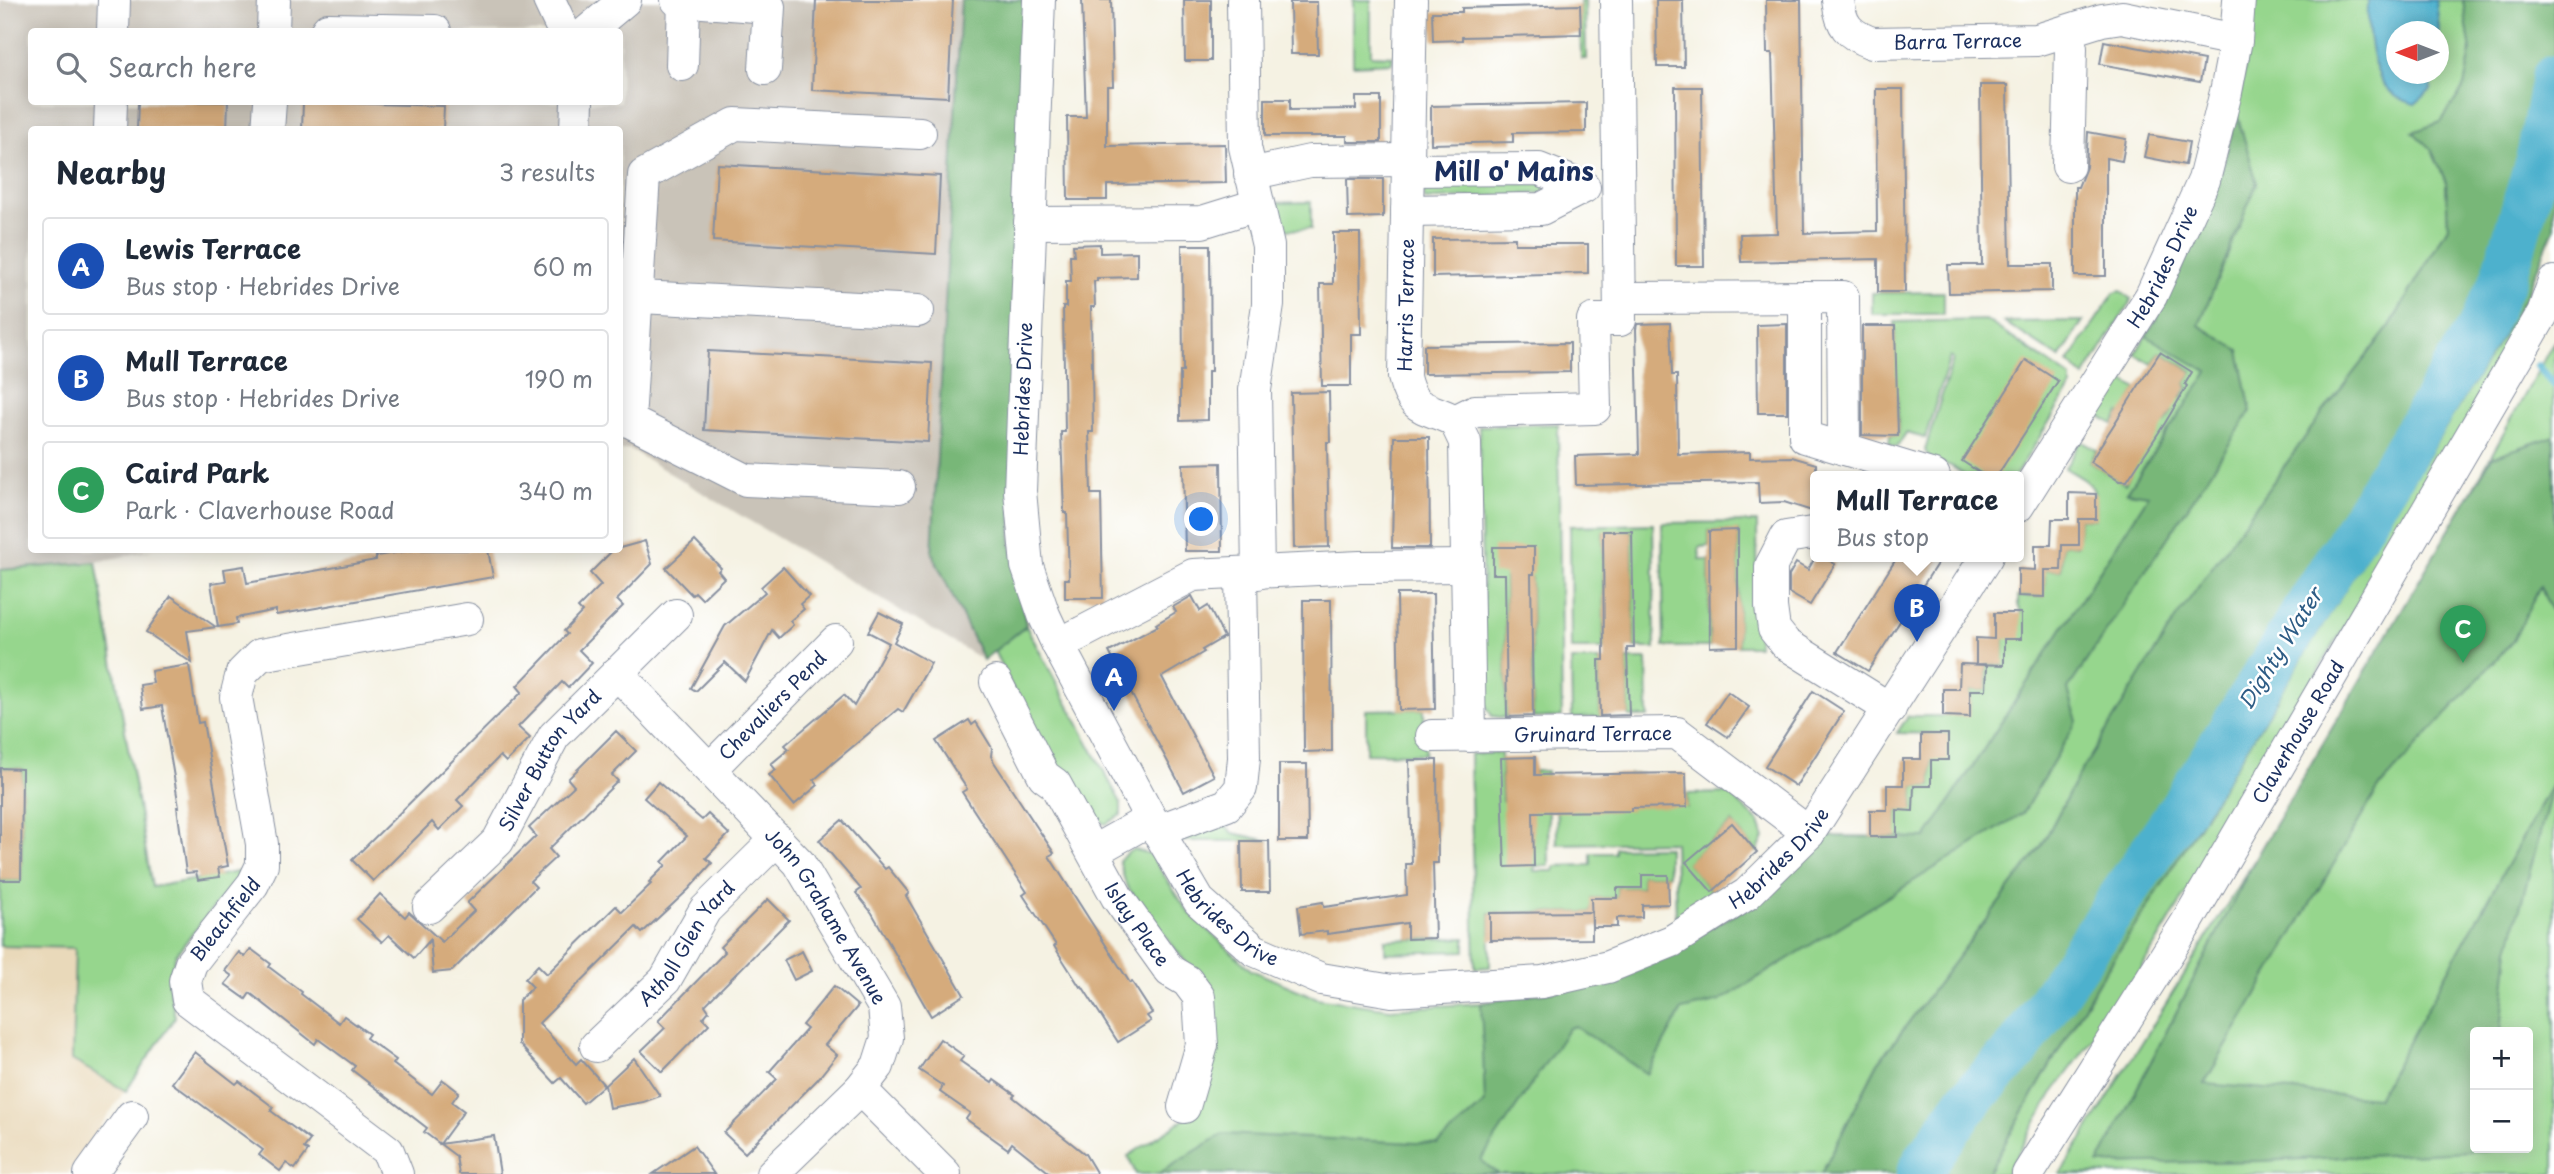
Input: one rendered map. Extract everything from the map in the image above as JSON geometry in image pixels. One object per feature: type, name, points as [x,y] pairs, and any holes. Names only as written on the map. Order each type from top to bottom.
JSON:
[{"type":"street","points":[[113,28],[114,0]]},
{"type":"street","points":[[273,28],[274,0]]},
{"type":"street","points":[[549,0],[562,28]]},
{"type":"street","points":[[592,28],[625,0]]},
{"type":"street","points":[[677,0],[769,7],[765,69]]},
{"type":"street","name":"Hebrides Drive","points":[[1039,0],[1020,491],[1027,566],[1058,645],[1154,825],[1199,901],[1254,950],[1321,979],[1392,991],[1542,982],[1608,967],[1672,941],[1747,894],[1809,833],[1982,562]]},
{"type":"street","points":[[1094,851],[1154,825],[1227,805],[1241,788],[1255,390],[1268,305],[1268,246],[1245,147],[1243,0]]},
{"type":"street","name":"Harris Terrace","points":[[1411,0],[1405,377],[1409,396],[1421,408],[1440,413],[1455,421]]},
{"type":"street","points":[[1470,736],[1465,442],[1455,421],[1475,411],[1595,408],[1593,320],[1620,320],[1616,0]]},
{"type":"street","name":"Barra Terrace","points":[[1838,0],[1842,23],[1855,37],[1872,43],[2037,40],[2067,32],[2101,10],[2122,17],[2236,40]]},
{"type":"street","name":"Hebrides Drive","points":[[2024,497],[2132,327],[2156,284],[2204,180],[2226,92],[2236,40],[2239,0]]},
{"type":"street","points":[[682,65],[684,1]]},
{"type":"street","points":[[2067,32],[2071,48],[2068,166]]},
{"type":"street","points":[[110,126],[111,105]]},
{"type":"street","points":[[268,126],[270,105]]},
{"type":"street","points":[[576,105],[576,126]]},
{"type":"street","points":[[899,487],[746,480],[629,421],[627,297],[644,175],[735,124],[920,134]]},
{"type":"street","points":[[1250,174],[1310,161],[1539,169],[1584,187],[1619,186]]},
{"type":"street","points":[[1407,211],[1541,209],[1584,187]]},
{"type":"street","points":[[1030,223],[1202,222],[1257,205]]},
{"type":"street","name":"Claverhouse Road","points":[[2028,1174],[2193,912],[2543,313],[2554,282]]},
{"type":"street","points":[[627,297],[918,311]]},
{"type":"street","points":[[1619,298],[1843,297],[1844,449],[1917,471]]},
{"type":"street","points":[[1810,533],[1786,537],[1771,566],[1774,629],[1786,644],[1890,709]]},
{"type":"street","points":[[1058,645],[1193,575],[1360,567],[1467,566]]},
{"type":"street","name":"Silver Button Yard","points":[[429,908],[498,841],[554,736],[676,615]]},
{"type":"street","name":"Bleachfield","points":[[397,1174],[388,1151],[188,1000],[185,981],[191,963],[253,884],[262,865],[262,844],[236,697],[242,673],[260,655],[467,619]]},
{"type":"street","name":"Chevaliers Pend","points":[[710,769],[836,641]]},
{"type":"street","name":"John Grahame Avenue","points":[[617,673],[799,863],[884,1007],[887,1038],[878,1066],[860,1089],[772,1174]]},
{"type":"street","name":"Islay Place","points":[[996,682],[1044,776],[1055,784],[1117,897],[1170,971],[1187,981],[1199,997],[1202,1045],[1184,1107]]},
{"type":"street","name":"Gruinard Terrace","points":[[1432,737],[1677,733],[1809,833]]},
{"type":"street","name":"Atholl Glen Yard","points":[[596,1046],[665,980],[705,910],[777,839]]},
{"type":"street","points":[[860,1089],[945,1174]]},
{"type":"street","points":[[90,1174],[132,1116]]},
{"type":"shaded area","points":[[0,0],[1039,0],[1020,491],[1044,615],[983,660],[629,449],[623,450],[623,126],[28,126],[28,553],[139,553],[96,562],[0,570]]},
{"type":"shaded area","points":[[96,562],[175,1017],[68,1174],[0,1174],[0,570]]},
{"type":"green space","points":[[961,0],[1026,0],[1011,542],[1026,626],[983,660],[932,553]]},
{"type":"green space","points":[[1353,0],[1371,0],[1371,55],[1393,56],[1392,63],[1353,65]]},
{"type":"green space","points":[[1580,0],[1585,0],[1586,59],[1581,59]]},
{"type":"green space","points":[[2256,0],[2463,0],[2471,51],[2464,87],[2441,122],[2432,149],[2446,182],[2448,227],[2390,326],[2323,412],[2267,492],[2076,780],[2041,847],[1878,1063],[1821,1174],[1136,1174],[1128,1156],[1189,1116],[1204,986],[1126,885],[1119,860],[1133,849],[1150,854],[1187,910],[1251,970],[1317,998],[1390,1009],[1481,1003],[1612,981],[1757,902],[1829,836],[1896,837],[1897,810],[1913,810],[1914,786],[1931,786],[1931,760],[1948,734],[1897,733],[1908,716],[1969,716],[1970,690],[1986,690],[1987,665],[2003,665],[2004,639],[2021,613],[2018,596],[2044,597],[2045,570],[2061,570],[2062,545],[2078,545],[2079,519],[2095,519],[2092,487],[2065,468],[2081,441],[2097,450],[2090,462],[2125,484],[2152,433],[2120,413],[2113,424],[2098,415],[2121,379],[2137,389],[2130,401],[2165,423],[2177,396],[2181,398],[2188,387],[2185,384],[2192,371],[2160,352],[2152,364],[2135,354],[2165,304],[2216,190],[2237,114]]},
{"type":"green space","points":[[2463,0],[2554,0],[2554,228],[2525,299],[2158,891],[2099,981],[1987,1174],[1821,1174],[1878,1063],[2041,847],[2076,780],[2176,618],[2323,412],[2390,326],[2448,227],[2446,182],[2431,149],[2413,132],[2441,122],[2464,87],[2471,51]]},
{"type":"green space","points":[[2237,114],[2257,183],[2199,325],[2239,350],[2251,411],[2068,689],[2077,721],[2023,813],[1720,1001],[1682,1010],[1647,1074],[1575,1026],[1569,1028],[1481,1160],[1498,1174],[1158,1174],[1223,1134],[1438,1144],[1485,1103],[1481,1003],[1612,981],[1757,902],[1829,836],[1926,838],[2149,495],[2127,492],[2208,372],[2146,336],[2165,304],[2216,190]]},
{"type":"green space","points":[[1424,180],[1545,184],[1545,193],[1424,200]]},
{"type":"green space","points":[[1311,202],[1311,229],[1276,230],[1271,203]]},
{"type":"green space","points":[[2121,291],[2132,299],[2084,377],[2068,362],[2114,293]]},
{"type":"green space","points":[[1944,292],[1944,314],[1872,314],[1872,293]]},
{"type":"green space","points":[[2525,299],[2531,300],[2503,360],[2125,996],[2052,1094],[2006,1174],[1987,1174],[2099,981],[2158,891]]},
{"type":"green space","points":[[1986,320],[2071,378],[2071,387],[2018,471],[1958,471],[1930,459],[1925,450],[1953,359],[1950,357],[1925,438],[1906,433],[1897,447],[1889,445],[1890,436],[1898,435],[1895,322]]},
{"type":"green space","points":[[2083,321],[2060,358],[2004,322]]},
{"type":"green space","points":[[2554,341],[2554,1174],[2060,1174],[2314,762],[2436,553]]},
{"type":"green space","points":[[1558,424],[1562,717],[1533,718],[1531,577],[1505,578],[1507,718],[1492,716],[1485,704],[1479,426]]},
{"type":"green space","points":[[2554,436],[2554,618],[2540,586],[2513,641],[2378,789],[2204,1084],[2377,1098],[2554,781],[2509,949],[2501,1027],[2470,1027],[2470,1151],[2262,1161],[2098,1164],[2260,850],[2492,457]]},
{"type":"green space","points":[[1757,522],[1758,646],[1738,646],[1738,531],[1709,531],[1709,546],[1699,547],[1700,560],[1709,560],[1710,647],[1664,647],[1662,523]]},
{"type":"green space","points":[[1653,524],[1655,648],[1634,648],[1632,531],[1603,532],[1604,649],[1571,649],[1570,526]]},
{"type":"green space","points":[[96,562],[152,887],[243,871],[176,954],[168,981],[175,1017],[126,1091],[72,1060],[75,948],[0,946],[0,880],[21,880],[22,769],[0,768],[0,570]]},
{"type":"green space","points":[[1026,626],[1121,803],[1121,815],[1106,824],[1094,820],[1069,771],[1056,777],[994,651]]},
{"type":"green space","points":[[1627,659],[1647,659],[1648,717],[1629,717]]},
{"type":"green space","points":[[1571,660],[1599,660],[1600,717],[1572,718]]},
{"type":"green space","points":[[1424,709],[1425,754],[1366,753],[1366,710]]},
{"type":"green space","points":[[1501,753],[1502,801],[1535,801],[1535,771],[1547,771],[1549,866],[1535,866],[1534,871],[1554,871],[1555,866],[1591,865],[1591,853],[1615,853],[1615,848],[1668,847],[1668,875],[1642,875],[1642,888],[1617,888],[1617,898],[1592,898],[1592,912],[1490,913],[1490,967],[1475,968],[1470,754]]},
{"type":"green space","points":[[1630,774],[1641,774],[1687,807],[1687,794],[1728,793],[1759,822],[1764,838],[1757,852],[1732,823],[1687,862],[1712,892],[1676,920],[1674,842],[1557,844],[1556,775],[1630,810]]},
{"type":"green space","points":[[1220,820],[1233,833],[1269,841],[1183,841],[1179,834]]},
{"type":"green space","points":[[1465,938],[1465,951],[1385,953],[1385,940]]},
{"type":"water","points":[[2368,0],[2436,0],[2438,21],[2386,21],[2386,84],[2432,84],[2431,90],[2415,104],[2402,100],[2386,87],[2375,64],[2368,24]]},
{"type":"building","points":[[816,0],[953,0],[948,97],[812,90]]},
{"type":"building","points":[[1082,0],[1111,0],[1113,86],[1107,86],[1107,146],[1225,144],[1226,183],[1107,185],[1107,200],[1068,200],[1067,117],[1086,117]]},
{"type":"building","points":[[1184,0],[1211,0],[1211,61],[1185,61]]},
{"type":"building","points":[[1656,0],[1683,0],[1684,67],[1657,67]]},
{"type":"building","points":[[1766,0],[1801,0],[1804,233],[1877,231],[1876,89],[1903,89],[1905,292],[1878,292],[1878,259],[1741,262],[1740,234],[1777,233],[1772,53],[1767,53]]},
{"type":"building","points":[[1290,2],[1317,2],[1318,54],[1291,54]]},
{"type":"building","points":[[1580,5],[1581,34],[1462,37],[1462,40],[1433,41],[1432,12],[1462,12],[1462,8]]},
{"type":"building","points":[[2104,41],[2204,60],[2200,82],[2100,64]]},
{"type":"building","points":[[1980,85],[2007,85],[2010,264],[2052,264],[2052,291],[1949,293],[1948,265],[1982,265]]},
{"type":"building","points":[[1675,87],[1702,87],[1704,266],[1676,266]]},
{"type":"building","points":[[1356,97],[1381,97],[1381,142],[1347,142],[1347,136],[1265,136],[1265,99],[1290,99],[1290,110],[1356,109]]},
{"type":"building","points":[[1586,103],[1586,132],[1513,133],[1513,142],[1431,144],[1431,106]]},
{"type":"building","points":[[138,105],[228,105],[227,126],[137,126]]},
{"type":"building","points":[[303,105],[444,106],[443,126],[302,126]]},
{"type":"building","points":[[2088,132],[2126,139],[2122,161],[2106,158],[2106,276],[2075,276],[2075,187],[2078,187],[2086,167]]},
{"type":"building","points":[[2149,135],[2189,142],[2185,165],[2144,157]]},
{"type":"building","points":[[717,164],[940,176],[936,254],[713,241]]},
{"type":"building","points":[[1347,179],[1383,179],[1383,217],[1348,218]]},
{"type":"building","points":[[1333,233],[1360,233],[1361,334],[1351,334],[1351,386],[1322,386],[1320,284],[1333,284]]},
{"type":"building","points":[[1515,238],[1515,244],[1588,244],[1588,273],[1433,277],[1433,239]]},
{"type":"building","points":[[1100,244],[1100,253],[1137,252],[1137,277],[1097,278],[1097,281],[1094,281],[1095,307],[1091,307],[1093,432],[1089,432],[1091,494],[1101,494],[1103,598],[1065,598],[1065,579],[1069,579],[1061,432],[1065,432],[1063,307],[1066,307],[1066,281],[1071,281],[1070,255],[1074,255],[1073,245]]},
{"type":"building","points":[[1182,245],[1210,245],[1211,371],[1208,371],[1208,420],[1180,421],[1180,372],[1183,372]]},
{"type":"building","points":[[1670,323],[1672,375],[1677,375],[1678,454],[1750,452],[1750,458],[1792,457],[1816,464],[1816,471],[1810,471],[1810,510],[1784,502],[1759,503],[1758,482],[1576,485],[1575,456],[1639,454],[1637,324]]},
{"type":"building","points":[[1787,324],[1787,413],[1758,413],[1757,325]]},
{"type":"building","points":[[1862,326],[1895,326],[1898,436],[1862,435]]},
{"type":"building","points":[[1570,343],[1570,372],[1424,374],[1424,345]]},
{"type":"building","points":[[708,351],[932,363],[928,442],[704,430]]},
{"type":"building","points":[[2160,352],[2192,372],[2185,384],[2187,386],[2165,423],[2127,481],[2119,481],[2090,462]]},
{"type":"building","points":[[2026,360],[2058,381],[2000,471],[1977,471],[1962,461]]},
{"type":"building","points":[[1329,392],[1329,547],[1294,548],[1291,393]]},
{"type":"building","points":[[1394,437],[1429,437],[1430,548],[1392,548]]},
{"type":"building","points":[[1221,463],[1222,551],[1185,551],[1183,464]]},
{"type":"building","points":[[2069,493],[2096,494],[2096,519],[2079,519],[2079,545],[2062,545],[2061,570],[2045,570],[2045,597],[2018,596],[2018,569],[2035,570],[2035,545],[2051,545],[2052,519],[2069,519]]},
{"type":"building","points":[[1738,530],[1738,646],[1710,647],[1709,531]]},
{"type":"building","points":[[1603,531],[1632,531],[1634,648],[1627,648],[1629,715],[1600,716],[1599,660],[1604,660]]},
{"type":"building","points":[[645,541],[652,564],[617,600],[623,606],[579,650],[592,663],[568,688],[562,682],[518,727],[530,738],[506,762],[500,756],[457,800],[463,806],[439,830],[432,822],[373,881],[352,860],[522,692],[517,686],[567,634],[564,631],[582,612],[578,608],[601,585],[590,573],[610,553],[623,553],[623,547]]},
{"type":"building","points":[[695,541],[721,568],[718,571],[724,578],[702,599],[695,592],[692,595],[666,568]]},
{"type":"building","points":[[1493,547],[1534,547],[1534,574],[1531,574],[1533,716],[1507,717],[1505,574],[1493,574]]},
{"type":"building","points":[[395,553],[489,553],[493,577],[276,615],[276,610],[236,618],[237,624],[218,627],[211,583],[226,581],[224,569],[244,566],[247,583],[376,560],[376,556]]},
{"type":"building","points":[[1813,562],[1835,564],[1810,605],[1789,593],[1789,575],[1796,563],[1808,570]]},
{"type":"building","points":[[1894,562],[1938,562],[1868,671],[1837,652]]},
{"type":"building","points":[[783,567],[809,596],[800,604],[804,609],[790,621],[793,625],[779,638],[772,630],[745,681],[725,662],[696,691],[691,688],[725,626],[765,592],[761,587]]},
{"type":"building","points":[[1397,594],[1433,594],[1435,709],[1399,710]]},
{"type":"building","points":[[171,596],[216,627],[187,631],[192,663],[146,632]]},
{"type":"building","points":[[1192,596],[1200,611],[1208,606],[1224,637],[1162,677],[1214,776],[1184,792],[1109,652],[1158,626],[1156,624],[1176,612],[1173,607]]},
{"type":"building","points":[[1303,600],[1331,600],[1332,751],[1304,752]]},
{"type":"building","points":[[879,612],[903,624],[894,642],[931,663],[903,712],[898,709],[833,763],[814,780],[818,785],[794,805],[769,775],[776,770],[771,764],[789,749],[785,745],[844,695],[854,706],[889,643],[868,632]]},
{"type":"building","points":[[1994,613],[2021,613],[2021,639],[2004,639],[2004,665],[1976,664],[1976,638],[1994,639]]},
{"type":"building","points":[[1960,664],[1987,665],[1986,690],[1970,690],[1970,717],[1943,716],[1943,689],[1959,689]]},
{"type":"building","points":[[189,665],[198,723],[203,722],[228,866],[218,868],[220,877],[198,880],[196,872],[186,873],[179,807],[162,706],[143,709],[140,685],[153,683],[151,671]]},
{"type":"building","points":[[1813,691],[1844,711],[1796,786],[1765,766]]},
{"type":"building","points":[[1728,692],[1749,707],[1728,737],[1707,723]]},
{"type":"building","points":[[969,720],[972,725],[976,722],[992,748],[991,756],[994,762],[1054,853],[1049,856],[1152,1013],[1147,1016],[1151,1021],[1118,1042],[1023,895],[1027,892],[962,792],[967,789],[936,741]]},
{"type":"building","points":[[616,731],[636,751],[612,775],[618,781],[549,849],[556,857],[530,881],[536,887],[452,971],[433,973],[430,940],[414,958],[389,935],[382,942],[357,919],[380,894],[405,917],[409,912],[442,942],[474,911],[467,903],[536,836],[529,828],[574,786],[568,779]]},
{"type":"building","points":[[1921,734],[1948,734],[1948,760],[1931,760],[1931,786],[1914,786],[1913,811],[1897,810],[1897,837],[1870,837],[1870,810],[1887,810],[1887,785],[1903,785],[1903,759],[1921,759]]},
{"type":"building","points":[[1535,757],[1535,775],[1686,773],[1687,807],[1631,808],[1631,811],[1533,812],[1534,866],[1505,867],[1501,758]]},
{"type":"building","points":[[1409,760],[1437,760],[1438,863],[1433,863],[1435,938],[1407,939],[1407,923],[1327,934],[1327,931],[1301,934],[1298,906],[1323,902],[1324,907],[1407,895],[1406,864],[1412,864]]},
{"type":"building","points":[[1279,764],[1307,764],[1308,841],[1279,841]]},
{"type":"building","points":[[0,768],[22,769],[21,880],[0,880]]},
{"type":"building","points":[[658,782],[702,820],[708,814],[729,834],[706,858],[712,863],[689,889],[642,933],[636,927],[539,1023],[576,1064],[581,1059],[604,1085],[583,1103],[561,1078],[555,1083],[519,1044],[519,1000],[533,987],[525,979],[538,965],[547,974],[616,906],[622,912],[651,884],[649,882],[666,865],[662,862],[687,836],[644,798]]},
{"type":"building","points":[[842,820],[885,869],[888,867],[909,893],[906,896],[964,995],[931,1016],[872,913],[856,893],[861,889],[819,840]]},
{"type":"building","points":[[1732,823],[1757,852],[1712,892],[1686,862]]},
{"type":"building","points":[[1241,841],[1269,841],[1270,892],[1242,892]]},
{"type":"building","points":[[1642,875],[1668,875],[1669,904],[1642,905],[1642,917],[1617,918],[1617,927],[1592,927],[1591,898],[1617,898],[1617,888],[1642,888]]},
{"type":"building","points":[[768,899],[789,920],[705,1005],[709,1011],[703,1018],[709,1024],[662,1072],[641,1051],[665,1028],[658,1021],[725,952],[720,947]]},
{"type":"building","points":[[1592,912],[1592,939],[1490,940],[1490,913]]},
{"type":"building","points":[[251,949],[271,964],[269,967],[302,992],[301,994],[339,1023],[344,1016],[369,1034],[366,1038],[396,1060],[393,1064],[432,1094],[443,1080],[459,1092],[452,1102],[464,1111],[440,1144],[424,1132],[427,1128],[352,1070],[355,1066],[318,1039],[315,1044],[250,993],[246,999],[225,984],[232,976],[225,971],[239,952],[245,957]]},
{"type":"building","points":[[802,951],[812,971],[794,980],[784,960]]},
{"type":"building","points":[[834,986],[858,1006],[825,1045],[837,1055],[817,1080],[745,1153],[724,1133],[777,1079],[769,1072],[807,1029],[802,1025]]},
{"type":"building","points":[[940,1039],[964,1056],[960,1061],[1015,1095],[1013,1097],[1085,1154],[1097,1174],[1051,1174],[1012,1143],[1008,1149],[966,1119],[970,1113],[940,1092],[943,1086],[919,1070]]},
{"type":"building","points":[[195,1052],[236,1084],[239,1081],[273,1107],[271,1111],[310,1140],[304,1148],[308,1151],[295,1169],[286,1163],[280,1171],[259,1155],[263,1150],[172,1083]]},
{"type":"building","points":[[634,1058],[660,1096],[609,1108],[605,1085]]},
{"type":"building","points":[[494,1136],[500,1174],[459,1174],[456,1156],[440,1144]]},
{"type":"building","points":[[694,1146],[714,1174],[653,1174]]},
{"type":"waterway","name":"Dighty Water","points":[[1919,1174],[1969,1100],[2018,1049],[2181,809],[2481,326],[2504,277],[2540,153],[2554,78]]},
{"type":"waterway","points":[[2481,326],[2493,334]]},
{"type":"waterway","points":[[2538,366],[2554,384]]},
{"type":"place","name":"Mull Terrace","points":[[1917,642]]},
{"type":"place","name":"Caird Park","points":[[2463,663]]},
{"type":"place","name":"Lewis Terrace","points":[[1114,711]]},
{"type":"district","name":"Mill o' Mains","points":[[1514,172]]}]
